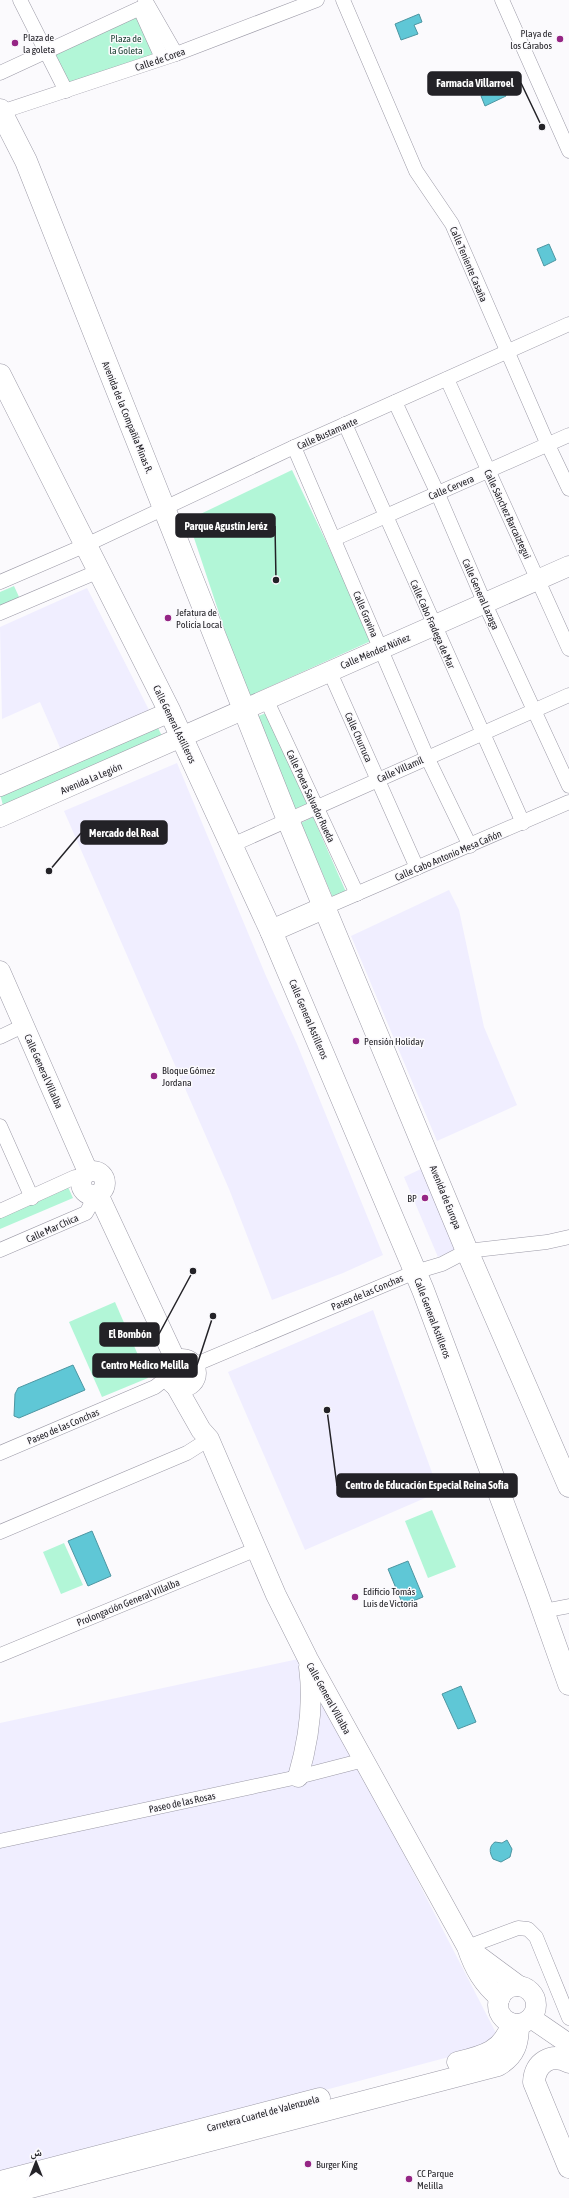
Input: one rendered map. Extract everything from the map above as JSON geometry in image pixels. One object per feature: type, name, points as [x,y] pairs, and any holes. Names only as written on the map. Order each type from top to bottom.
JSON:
[{"type":"main road","name":"Avenida de la Compañía Minas R.","points":[[2,118],[26,161],[244,710]]},
{"type":"main road","name":"Calle General Astilleros","points":[[0,376],[170,712],[271,931],[415,1272],[543,1611],[569,1684]]},
{"type":"main road","points":[[244,710],[288,820],[326,907],[271,931]]},
{"type":"main road","name":"Avenida de Europa","points":[[326,907],[467,1251],[569,1486]]},
{"type":"main road","points":[[569,2062],[557,2057],[543,2062],[537,2067],[535,2086],[569,2167]]},
{"type":"street","points":[[20,0],[66,91]]},
{"type":"street","name":"Calle de Corea","points":[[2,118],[66,91],[176,54],[317,0]]},
{"type":"street","name":"Calle Teniente Casaña","points":[[343,0],[416,171],[452,224],[548,445],[569,489]]},
{"type":"street","points":[[502,0],[569,151]]},
{"type":"street","points":[[0,73],[144,4]]},
{"type":"street","points":[[144,4],[176,54]]},
{"type":"street","points":[[144,4],[162,58]]},
{"type":"street","name":"Calle Bustamante","points":[[0,582],[86,545],[294,447],[569,324]]},
{"type":"street","name":"Calle Sánchez Barcaiztegui","points":[[447,378],[569,649]]},
{"type":"street","name":"Calle General Lazaga","points":[[395,402],[437,492],[485,604],[569,786]]},
{"type":"street","name":"Calle Cabo Fradega de Mar","points":[[345,424],[523,823]]},
{"type":"street","name":"Calle Cervera","points":[[334,539],[437,492],[569,435]]},
{"type":"street","name":"Calle Gravina","points":[[294,447],[427,757],[470,846]]},
{"type":"street","name":"Calle Méndez Núñez","points":[[182,738],[330,670],[539,581],[569,566]]},
{"type":"street","points":[[0,614],[99,571]]},
{"type":"street","name":"Calle Churruca","points":[[330,670],[417,868]]},
{"type":"street","name":"Calle Villamíl","points":[[232,845],[316,806],[569,695]]},
{"type":"street","name":"Calle Poeta Salvador Rueda","points":[[266,699],[357,894]]},
{"type":"street","points":[[0,786],[170,712]]},
{"type":"street","name":"Avenida La Legión","points":[[0,817],[182,738]]},
{"type":"street","points":[[87,748],[99,775]]},
{"type":"street","name":"Calle Cabo Antonio Mesa Cañón","points":[[326,907],[569,802]]},
{"type":"street","name":"Calle General Villalba","points":[[0,971],[5,997],[24,1026],[85,1174]]},
{"type":"street","points":[[0,1037],[24,1026]]},
{"type":"street","points":[[0,1126],[32,1198]]},
{"type":"street","points":[[0,1211],[32,1198],[75,1177],[98,1171],[104,1178],[105,1187],[95,1195]]},
{"type":"street","name":"Calle General Villalba","points":[[95,1195],[182,1373],[201,1430],[209,1439],[282,1606],[308,1659],[467,1947],[474,1965],[483,1981],[500,1998]]},
{"type":"street","name":"Calle Mar Chica","points":[[0,1250],[86,1213],[95,1195]]},
{"type":"street","name":"Paseo de las Conchas","points":[[0,1453],[155,1387],[182,1373],[415,1272],[442,1264],[467,1251],[569,1237]]},
{"type":"street","points":[[0,1532],[187,1453],[209,1439]]},
{"type":"street","name":"Prolongación General Villalba","points":[[0,1655],[257,1549]]},
{"type":"street","points":[[543,1611],[569,1606]]},
{"type":"street","points":[[298,1777],[305,1754],[310,1718],[311,1682],[308,1659]]},
{"type":"street","name":"Paseo de las Rosas","points":[[0,1841],[298,1777],[364,1760]]},
{"type":"street","points":[[467,1947],[518,1928],[528,1929],[536,1937],[569,2018]]},
{"type":"street","name":"Calle General Villalba","points":[[467,1947],[519,1986]]},
{"type":"street","points":[[507,2061],[516,2049],[519,2040],[520,2021],[536,2005],[535,1998],[531,1992],[519,1986],[507,1989],[500,1998],[500,2013],[520,2021],[569,2044]]},
{"type":"street","name":"Carretera Cuartel de Valenzuela","points":[[0,2181],[482,2056],[496,2049],[509,2030],[520,2021]]},
{"type":"street","points":[[507,2061],[516,2062],[525,2069],[535,2086]]},
{"type":"street","name":"Carretera Cuartel de Valenzuela","points":[[0,2196],[491,2068],[507,2061]]},
{"type":"shaded area","points":[[87,588],[150,712],[61,750],[40,702],[2,719],[0,627]]},
{"type":"shaded area","points":[[177,763],[266,976],[297,1044],[383,1255],[343,1273],[272,1300],[229,1189],[64,811]]},
{"type":"shaded area","points":[[449,890],[459,910],[484,1027],[517,1105],[437,1141],[351,936]]},
{"type":"shaded area","name":"BP","points":[[423,1168],[458,1249],[438,1257],[404,1177]]},
{"type":"shaded area","points":[[373,1310],[439,1492],[305,1550],[228,1372]]},
{"type":"shaded area","points":[[303,1658],[496,2033],[490,2046],[0,2177],[0,1723]]},
{"type":"green space","name":"Plaza de la Goleta","points":[[137,14],[158,56],[67,89],[52,54]]},
{"type":"green space","points":[[292,470],[373,640],[247,697],[188,520]]},
{"type":"green space","points":[[14,586],[20,599],[0,608],[0,592]]},
{"type":"green space","points":[[266,713],[307,804],[295,809],[256,717]]},
{"type":"green space","points":[[157,726],[165,742],[4,809],[0,794]]},
{"type":"green space","points":[[313,817],[346,892],[333,898],[301,823]]},
{"type":"green space","points":[[68,1187],[73,1198],[0,1229],[0,1216]]},
{"type":"green space","points":[[115,1302],[148,1378],[102,1397],[69,1322]]},
{"type":"green space","points":[[432,1510],[456,1567],[428,1578],[405,1521]]},
{"type":"green space","points":[[64,1543],[83,1585],[61,1594],[43,1552]]},
{"type":"water","points":[[419,14],[422,22],[414,25],[418,34],[401,40],[395,24]]},
{"type":"water","points":[[502,86],[506,96],[485,106],[481,96]]},
{"type":"water","points":[[549,244],[556,260],[544,266],[537,249]]},
{"type":"water","points":[[73,1365],[85,1390],[19,1418],[14,1416],[15,1394],[18,1388]]},
{"type":"water","points":[[92,1531],[111,1576],[88,1586],[68,1541]]},
{"type":"water","points":[[408,1561],[423,1597],[403,1605],[388,1569]]},
{"type":"water","points":[[461,1686],[476,1722],[458,1729],[442,1694]]},
{"type":"water","points":[[507,1840],[512,1849],[510,1857],[501,1862],[493,1859],[490,1852],[492,1845],[495,1842],[502,1843]]},
{"type":"place","name":"Playa de los Cárabos","points":[[560,39]]},
{"type":"place","name":"Plaza de la goleta","points":[[15,43]]},
{"type":"place","name":"Farmacia Villarroel","points":[[542,127]]},
{"type":"place","name":"Parque Agustín Jeréz","points":[[276,580]]},
{"type":"place","name":"Jefatura de Policía Local","points":[[168,618]]},
{"type":"place","name":"Mercado del Real","points":[[49,871]]},
{"type":"place","name":"Pensión Holiday","points":[[356,1041]]},
{"type":"place","name":"Bloque Gómez Jordana","points":[[154,1076]]},
{"type":"place","name":"BP","points":[[425,1198]]},
{"type":"place","name":"El Bombón","points":[[193,1271]]},
{"type":"place","name":"Centro Médico Melilla","points":[[213,1316]]},
{"type":"place","name":"Centro de Educación Especial Reina Sofia","points":[[327,1410]]},
{"type":"place","name":"Edificio Tomás Luis de Victoria","points":[[355,1597]]},
{"type":"place","name":"Burger King","points":[[308,2164]]},
{"type":"place","name":"CC Parque Melilla","points":[[409,2179]]}]
